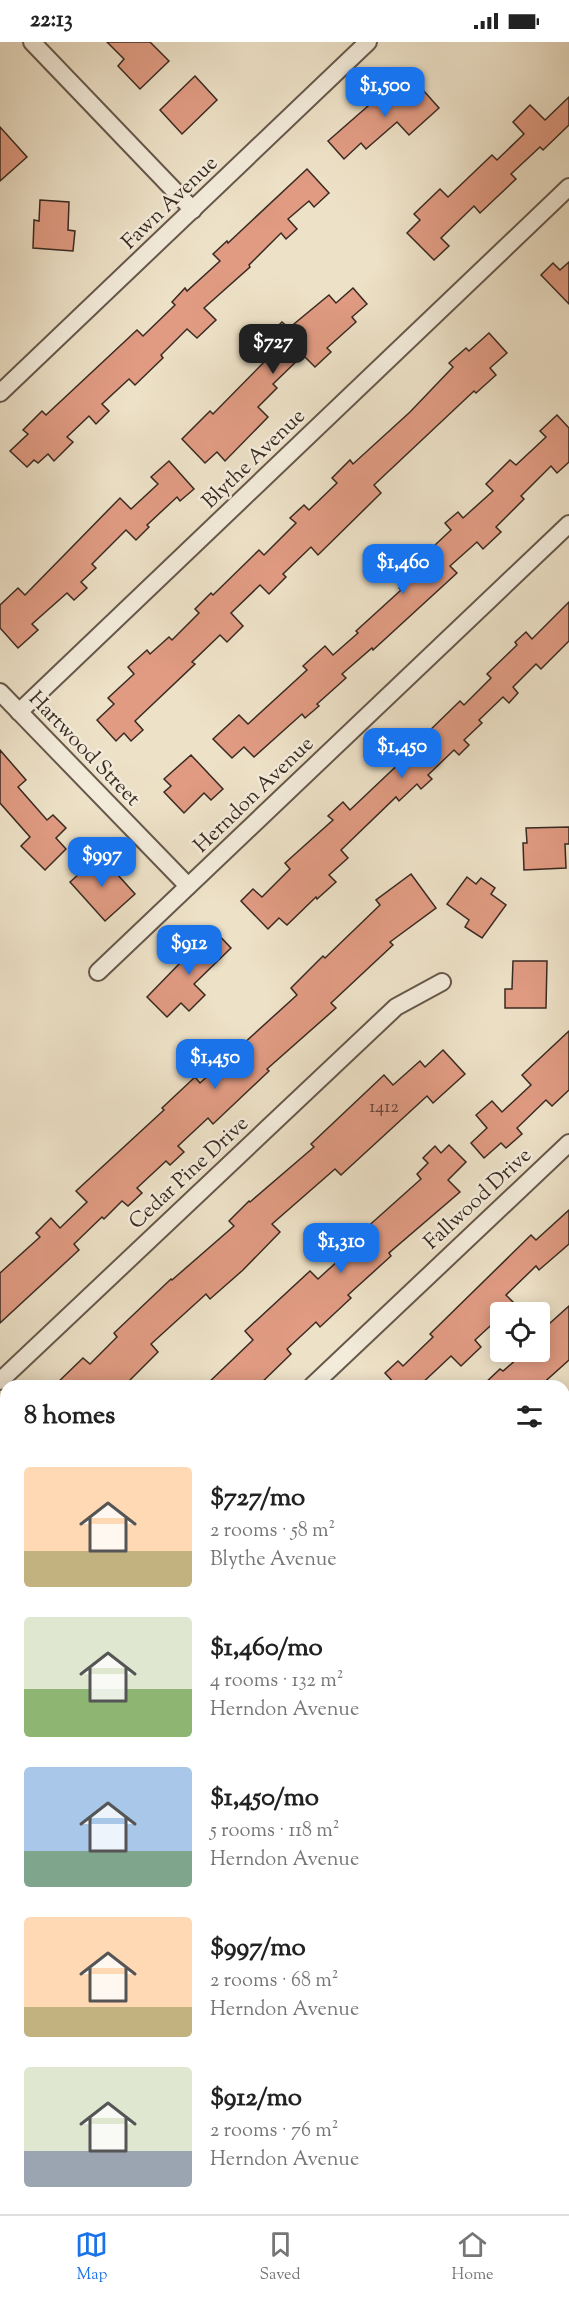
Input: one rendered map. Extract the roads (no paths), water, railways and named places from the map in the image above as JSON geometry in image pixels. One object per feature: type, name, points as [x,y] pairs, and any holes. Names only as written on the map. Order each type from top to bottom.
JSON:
[{"type":"street","points":[[32,42],[193,210]]},
{"type":"street","name":"Fawn Avenue","points":[[0,393],[368,42]]},
{"type":"street","name":"Blythe Avenue","points":[[19,712],[569,187]]},
{"type":"street","name":"Herndon Avenue","points":[[98,972],[569,524]]},
{"type":"street","name":"Hartwood Street","points":[[0,692],[188,886]]},
{"type":"street","name":"Cedar Pine Drive","points":[[1,1380],[396,1007],[442,982]]},
{"type":"street","name":"Fallwood Drive","points":[[318,1380],[569,1143]]}]
